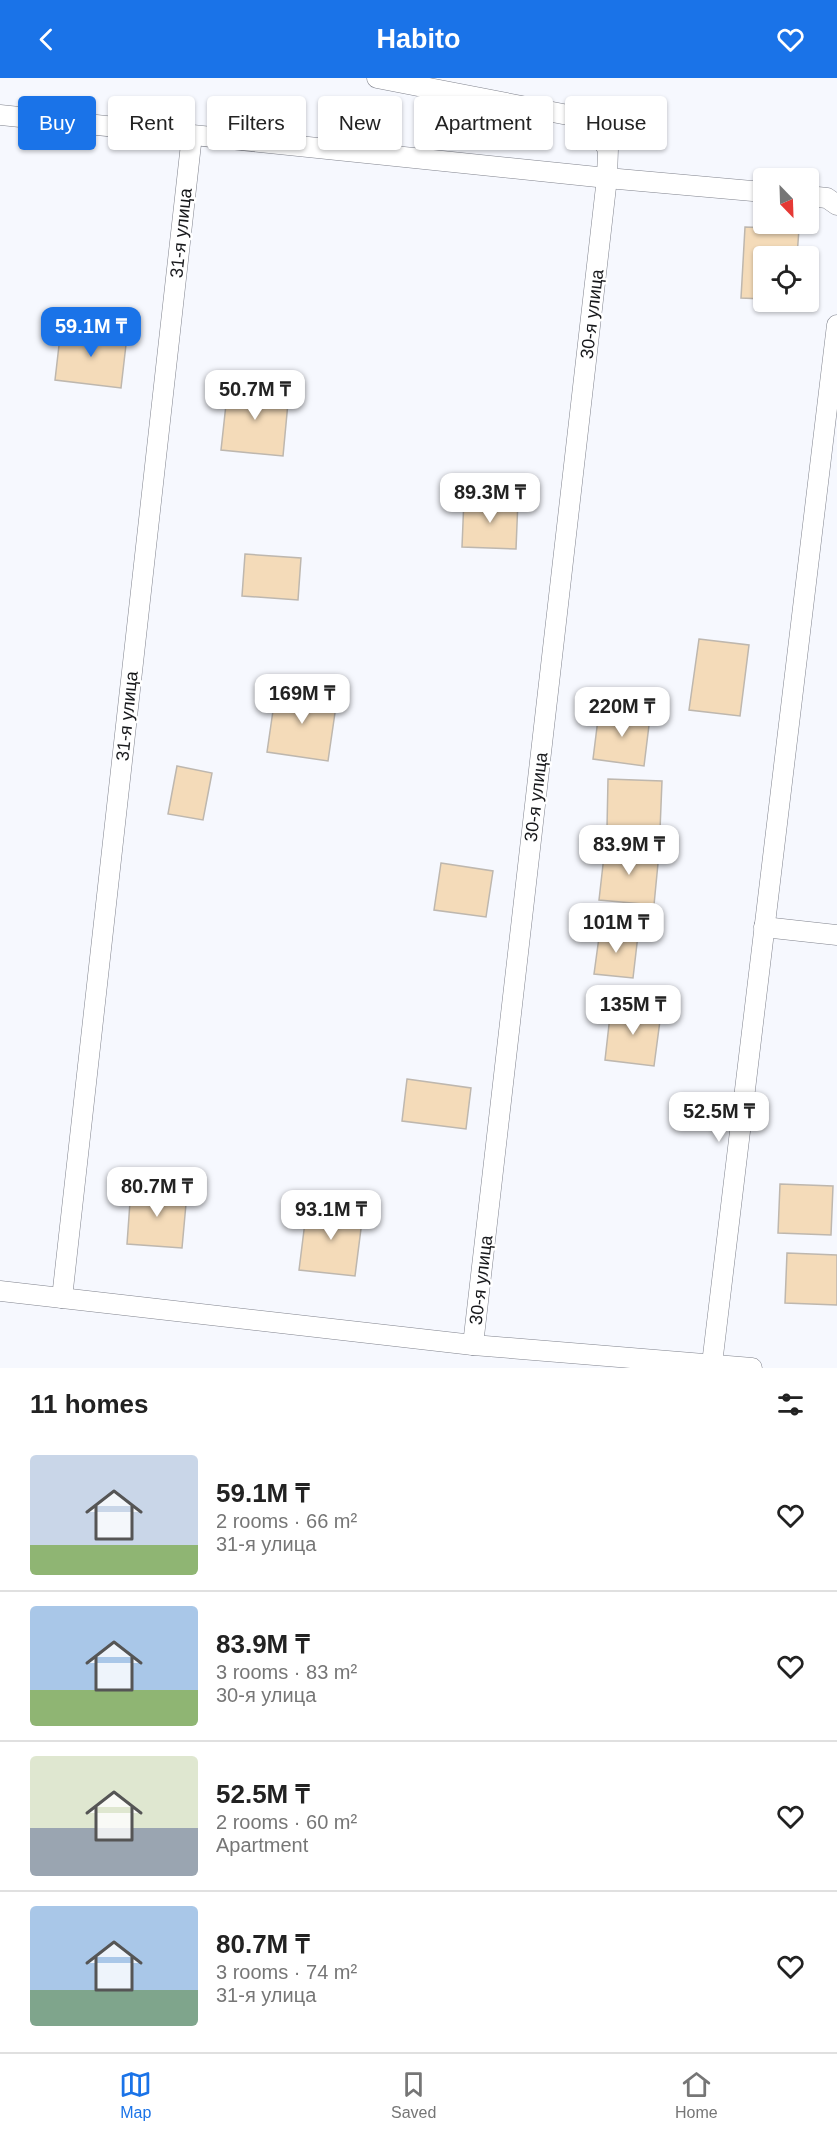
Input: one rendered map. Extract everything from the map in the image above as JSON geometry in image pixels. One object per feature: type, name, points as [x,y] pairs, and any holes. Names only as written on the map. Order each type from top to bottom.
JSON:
[{"type":"street","name":"30-я улица","points":[[377,78],[568,115],[592,126],[608,149],[607,178],[473,1345]]},
{"type":"street","points":[[0,115],[108,126]]},
{"type":"street","points":[[195,135],[753,191]]},
{"type":"street","name":"31-я улица","points":[[62,1298],[190,150]]},
{"type":"street","points":[[819,197],[827,198],[837,205]]},
{"type":"street","points":[[712,1364],[837,326]]},
{"type":"street","points":[[764,927],[837,934]]},
{"type":"street","points":[[0,1291],[473,1345],[752,1368]]},
{"type":"building","points":[[745,227],[753,227],[753,234],[799,234],[798,246],[753,246],[753,299],[741,298]]},
{"type":"building","points":[[61,328],[127,336],[121,388],[55,380]]},
{"type":"building","points":[[228,386],[289,392],[283,456],[221,450]]},
{"type":"building","points":[[464,498],[518,500],[516,549],[462,547]]},
{"type":"building","points":[[245,554],[301,558],[298,600],[242,596]]},
{"type":"building","points":[[699,639],[749,645],[740,716],[689,710]]},
{"type":"building","points":[[276,690],[337,699],[328,761],[267,752]]},
{"type":"building","points":[[599,711],[650,717],[644,766],[593,759]]},
{"type":"building","points":[[177,766],[212,773],[203,820],[168,814]]},
{"type":"building","points":[[608,779],[662,781],[660,830],[607,828]]},
{"type":"building","points":[[605,847],[659,853],[654,905],[599,900]]},
{"type":"building","points":[[441,863],[493,871],[486,917],[434,910]]},
{"type":"building","points":[[600,930],[638,935],[633,978],[594,974]]},
{"type":"building","points":[[611,1007],[661,1013],[654,1066],[605,1060]]},
{"type":"building","points":[[407,1079],[471,1088],[466,1129],[402,1121]]},
{"type":"building","points":[[780,1184],[833,1186],[831,1235],[778,1233]]},
{"type":"building","points":[[131,1188],[187,1193],[182,1248],[127,1244]]},
{"type":"building","points":[[307,1206],[363,1213],[355,1276],[299,1270]]},
{"type":"building","points":[[787,1253],[837,1255],[837,1305],[785,1303]]}]
